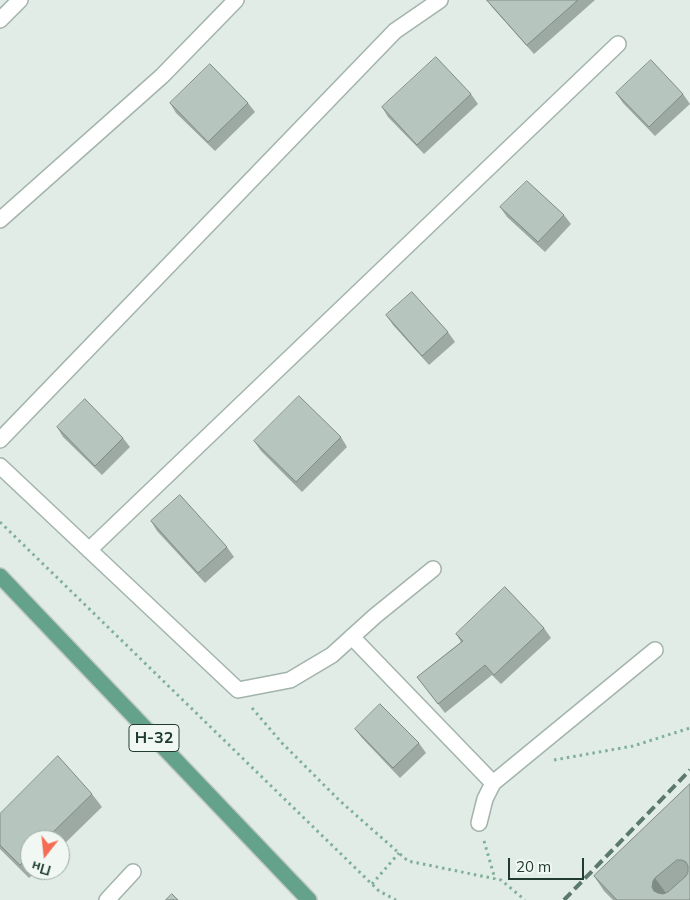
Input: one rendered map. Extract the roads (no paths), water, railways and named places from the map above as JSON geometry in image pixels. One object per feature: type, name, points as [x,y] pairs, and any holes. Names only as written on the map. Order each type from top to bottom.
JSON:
[{"type":"main road","name":"Н-32","points":[[0,576],[309,900]]},
{"type":"street","points":[[0,20],[20,0]]},
{"type":"street","points":[[0,220],[162,76],[236,0]]},
{"type":"street","points":[[0,440],[395,31],[440,0]]},
{"type":"street","points":[[89,550],[618,44]]},
{"type":"street","points":[[0,466],[238,690],[290,680],[332,654],[432,569]]},
{"type":"street","points":[[352,637],[493,783]]},
{"type":"street","points":[[479,823],[485,799],[493,783],[654,650]]},
{"type":"street","points":[[107,900],[133,872]]},
{"type":"railway","points":[[564,900],[690,770]]}]
